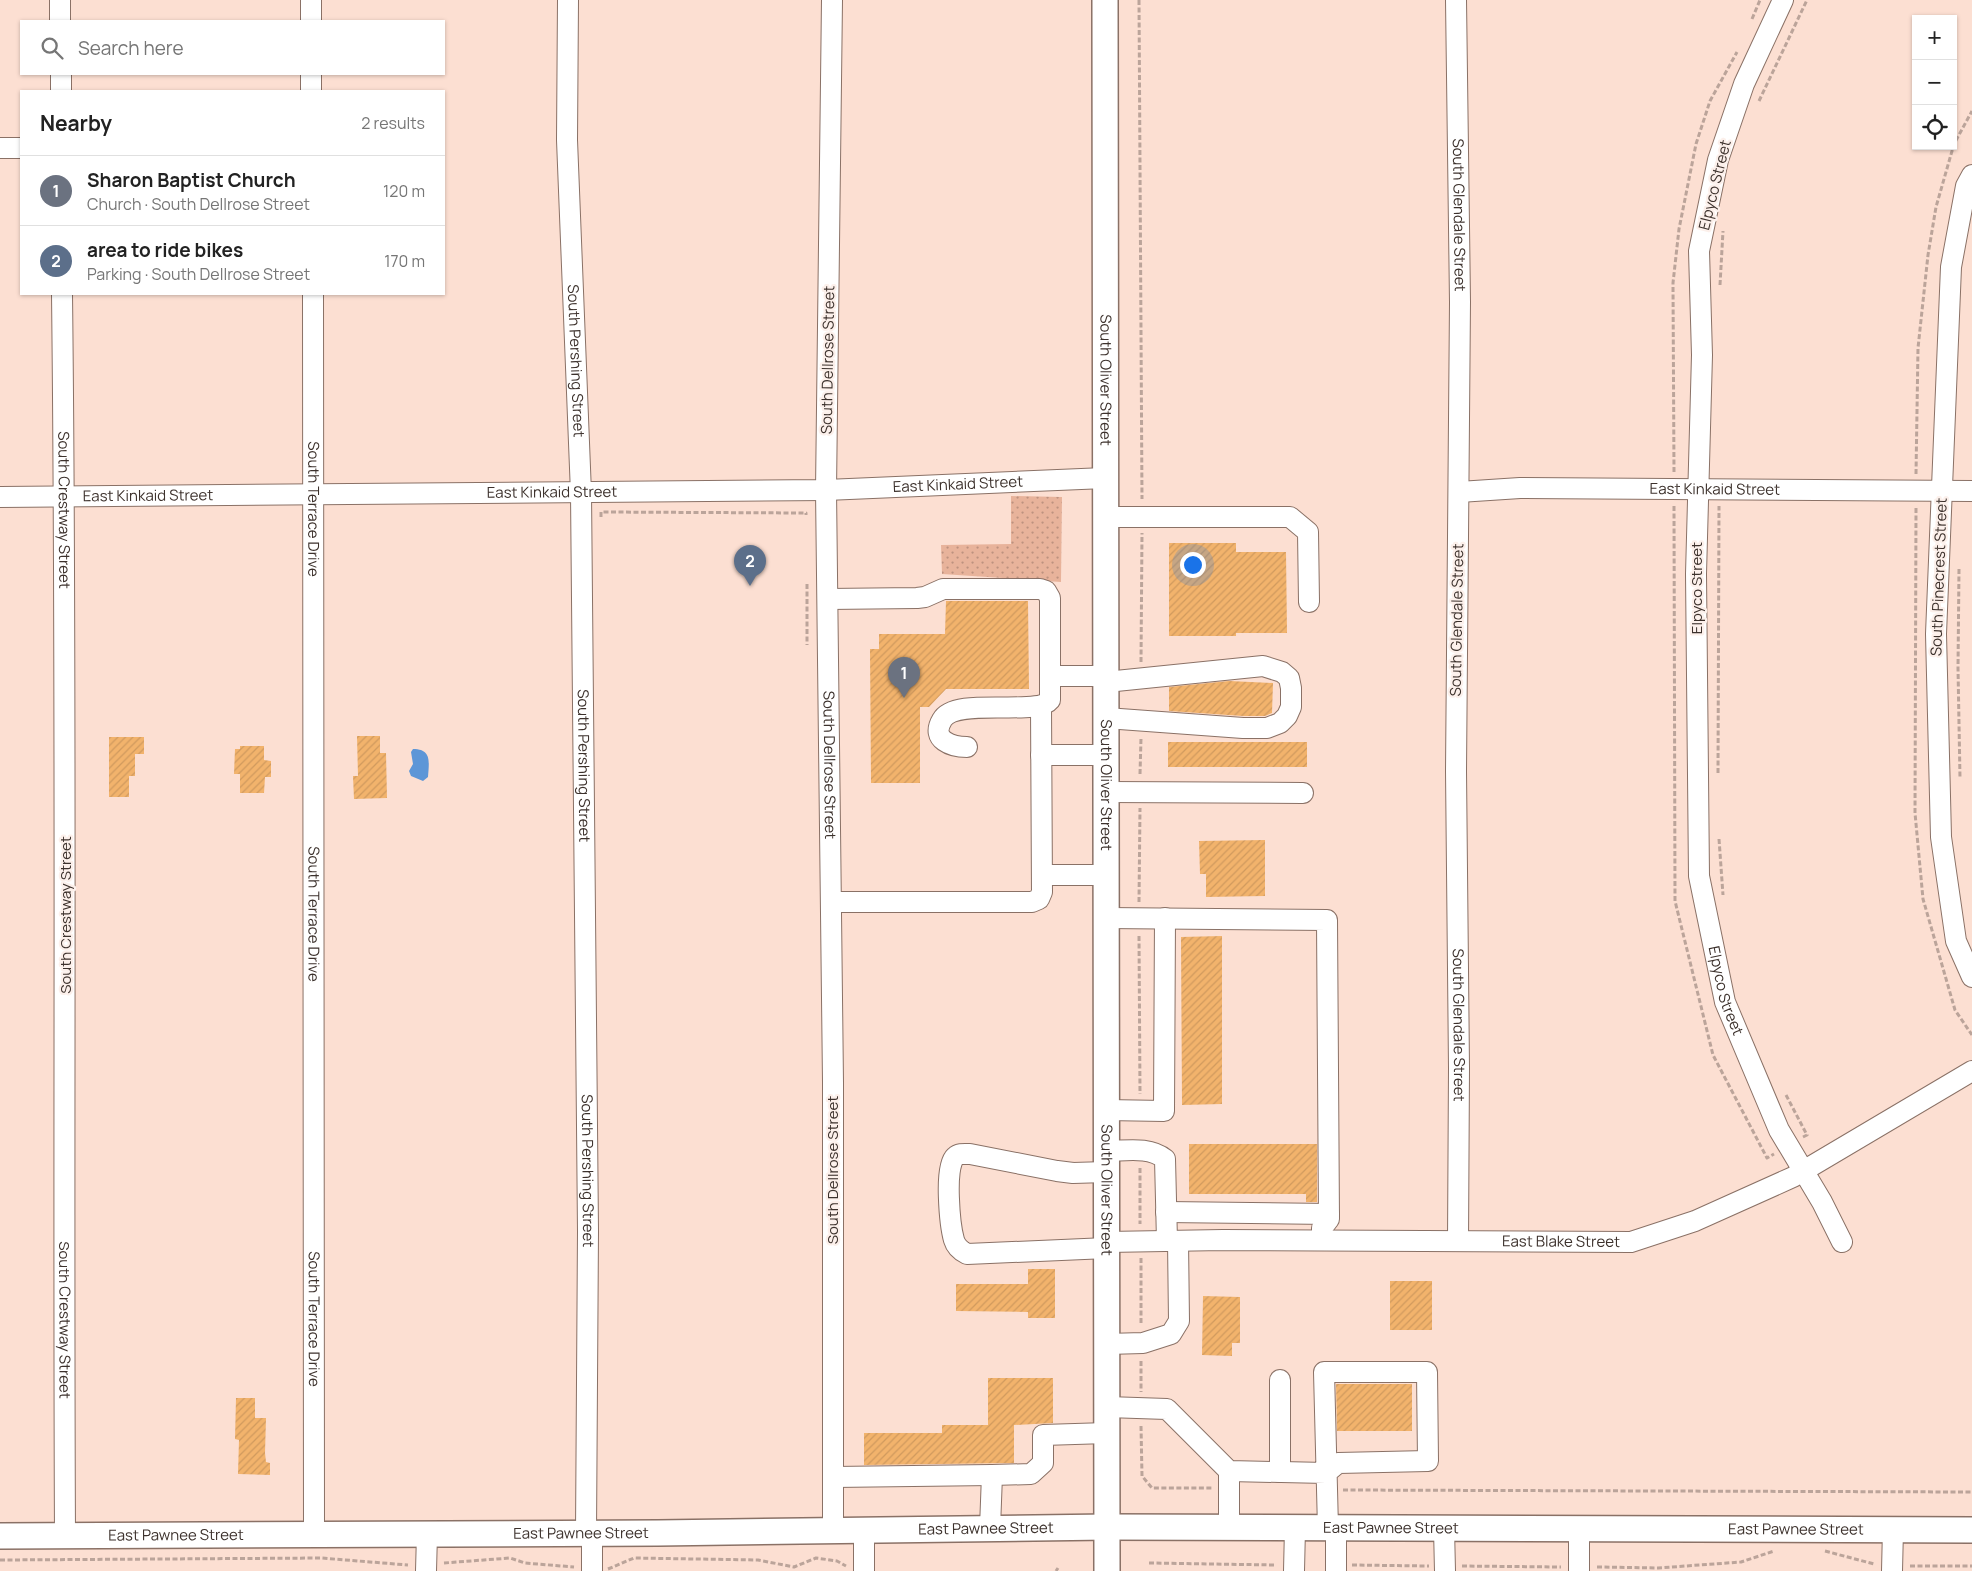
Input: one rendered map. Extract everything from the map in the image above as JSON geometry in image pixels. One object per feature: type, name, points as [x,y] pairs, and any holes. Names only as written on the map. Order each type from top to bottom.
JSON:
[{"type":"main road","name":"South Oliver Street","points":[[1105,0],[1107,1571]]},
{"type":"main road","name":"East Pawnee Street","points":[[0,1536],[589,1533],[1108,1527],[1972,1530]]},
{"type":"street","points":[[60,0],[60,20]]},
{"type":"street","points":[[311,0],[311,20]]},
{"type":"street","name":"South Pershing Street","points":[[568,0],[567,140],[582,493],[589,1533],[592,1571]]},
{"type":"street","name":"South Dellrose Street","points":[[832,0],[826,490],[831,902],[833,1530]]},
{"type":"street","name":"South Glendale Street","points":[[1456,0],[1460,302],[1456,771],[1459,1068],[1458,1241]]},
{"type":"street","name":"Elpyco Street","points":[[1783,0],[1744,84],[1718,160],[1699,252],[1702,355],[1696,574],[1699,876],[1725,1002],[1779,1130],[1822,1202],[1842,1242]]},
{"type":"street","points":[[60,75],[61,90]]},
{"type":"street","points":[[311,75],[311,90]]},
{"type":"street","points":[[0,148],[20,148]]},
{"type":"street","name":"South Pinecrest Street","points":[[1972,175],[1966,186],[1951,268],[1936,634],[1941,837],[1956,940],[1972,977]]},
{"type":"street","name":"South Crestway Street","points":[[62,295],[66,1055],[64,1290],[66,1536]]},
{"type":"street","name":"South Terrace Drive","points":[[313,295],[314,1534]]},
{"type":"street","name":"East Kinkaid Street","points":[[0,497],[826,490],[1105,478]]},
{"type":"street","name":"East Kinkaid Street","points":[[1459,492],[1520,488],[1972,491]]},
{"type":"street","points":[[1105,517],[1290,517],[1308,532],[1309,602]]},
{"type":"street","points":[[828,599],[917,598],[943,589],[1046,591],[1050,598],[1050,700],[1041,706],[997,706],[951,712],[942,720],[940,726],[942,738],[951,746],[967,747]]},
{"type":"street","points":[[1050,676],[1106,679],[1141,678],[1263,666],[1282,672],[1289,678],[1291,688],[1291,707],[1287,716],[1280,723],[1267,728],[1106,718]]},
{"type":"street","points":[[831,902],[1036,901],[1041,896],[1042,875],[1041,706]]},
{"type":"street","points":[[1041,755],[1106,755]]},
{"type":"street","points":[[1106,792],[1304,793]]},
{"type":"street","points":[[1042,875],[1106,875]]},
{"type":"street","points":[[1106,918],[1327,920],[1329,1219],[1322,1228],[1322,1240]]},
{"type":"street","points":[[1106,1110],[1164,1111],[1164,918]]},
{"type":"street","name":"East Blake Street","points":[[1106,1161],[1073,1173],[970,1154],[959,1154],[954,1157],[951,1163],[950,1177],[951,1216],[954,1241],[957,1247],[967,1254],[1172,1241],[1631,1242],[1695,1221],[1793,1177],[1972,1071]]},
{"type":"street","points":[[1106,1161],[1140,1150],[1156,1152],[1165,1159],[1166,1212],[1172,1241],[1179,1321],[1171,1334],[1141,1343],[1107,1344]]},
{"type":"street","points":[[1166,1212],[1329,1214]]},
{"type":"street","points":[[1326,1481],[1338,1463],[1428,1461],[1427,1372],[1324,1372],[1326,1481],[1336,1571]]},
{"type":"street","points":[[1280,1380],[1280,1472]]},
{"type":"street","points":[[1107,1406],[1166,1409],[1228,1480],[1228,1528]]},
{"type":"street","points":[[834,1477],[1031,1474],[1043,1463],[1043,1435],[1107,1433]]},
{"type":"street","points":[[1228,1480],[1280,1472],[1326,1481]]},
{"type":"street","points":[[990,1528],[992,1475]]},
{"type":"street","points":[[1294,1571],[1295,1528]]},
{"type":"street","points":[[1444,1528],[1445,1571]]},
{"type":"street","points":[[1579,1529],[1579,1571]]},
{"type":"street","points":[[1892,1571],[1893,1529]]},
{"type":"street","points":[[864,1530],[864,1571]]},
{"type":"street","points":[[426,1571],[427,1534]]},
{"type":"path","points":[[1139,0],[1141,678]]},
{"type":"path","points":[[1755,110],[1807,0]]},
{"type":"path","points":[[1720,290],[1724,224]]},
{"type":"path","points":[[1718,780],[1719,489]]},
{"type":"path","points":[[602,522],[602,512],[611,512],[806,513],[806,523]]},
{"type":"path","points":[[1959,559],[1960,785]]},
{"type":"path","points":[[807,579],[807,645]]},
{"type":"path","points":[[1140,1110],[1141,721]]},
{"type":"path","points":[[1718,830],[1723,897]]},
{"type":"path","points":[[1767,1158],[1806,1135],[1784,1090]]},
{"type":"path","points":[[1140,1150],[1142,1476],[1152,1488],[1228,1480]]},
{"type":"path","points":[[1326,1481],[1972,1492]]},
{"type":"shaded area","points":[[1011,496],[1062,497],[1061,582],[942,574],[941,545],[1011,544]]},
{"type":"water","points":[[413,749],[424,751],[428,757],[428,777],[423,781],[411,776],[409,771],[413,764],[411,752]]},
{"type":"building","points":[[1169,543],[1236,543],[1236,552],[1286,552],[1287,633],[1236,633],[1236,636],[1169,636]]},
{"type":"building","points":[[946,601],[1028,601],[1029,689],[946,689],[929,707],[920,707],[920,783],[871,783],[870,649],[879,649],[879,634],[945,634]]},
{"type":"building","points":[[1229,681],[1273,683],[1272,713],[1265,716],[1243,716],[1169,711],[1169,687]]},
{"type":"building","points":[[357,736],[380,736],[380,753],[386,753],[387,798],[354,799],[353,776],[358,776]]},
{"type":"building","points":[[109,737],[144,737],[144,754],[135,754],[135,776],[129,776],[129,797],[109,797]]},
{"type":"building","points":[[1168,742],[1307,742],[1307,767],[1168,767]]},
{"type":"building","points":[[240,746],[264,746],[264,760],[271,761],[271,777],[265,777],[264,793],[240,793],[240,774],[234,774],[235,749],[240,749]]},
{"type":"building","points":[[1265,840],[1265,896],[1206,897],[1206,874],[1200,874],[1199,841]]},
{"type":"building","points":[[1222,936],[1222,1104],[1182,1105],[1181,937]]},
{"type":"building","points":[[1189,1144],[1317,1144],[1317,1202],[1306,1202],[1306,1194],[1189,1194]]},
{"type":"building","points":[[1028,1269],[1055,1269],[1055,1318],[1028,1318],[1028,1312],[956,1311],[956,1284],[1028,1284]]},
{"type":"building","points":[[1390,1281],[1432,1281],[1432,1330],[1390,1330]]},
{"type":"building","points":[[1203,1296],[1240,1297],[1240,1343],[1232,1343],[1232,1356],[1202,1355]]},
{"type":"building","points":[[988,1378],[1053,1378],[1053,1423],[1014,1425],[1014,1463],[864,1465],[864,1433],[942,1433],[942,1425],[988,1425]]},
{"type":"building","points":[[1336,1384],[1412,1384],[1412,1431],[1337,1431]]},
{"type":"building","points":[[236,1398],[255,1398],[255,1418],[266,1418],[265,1453],[266,1462],[270,1463],[270,1475],[238,1474],[239,1440],[235,1439]]},
{"type":"place","name":"area to ride bikes","points":[[750,586]]},
{"type":"place","name":"Sharon Baptist Church","points":[[904,698]]}]
